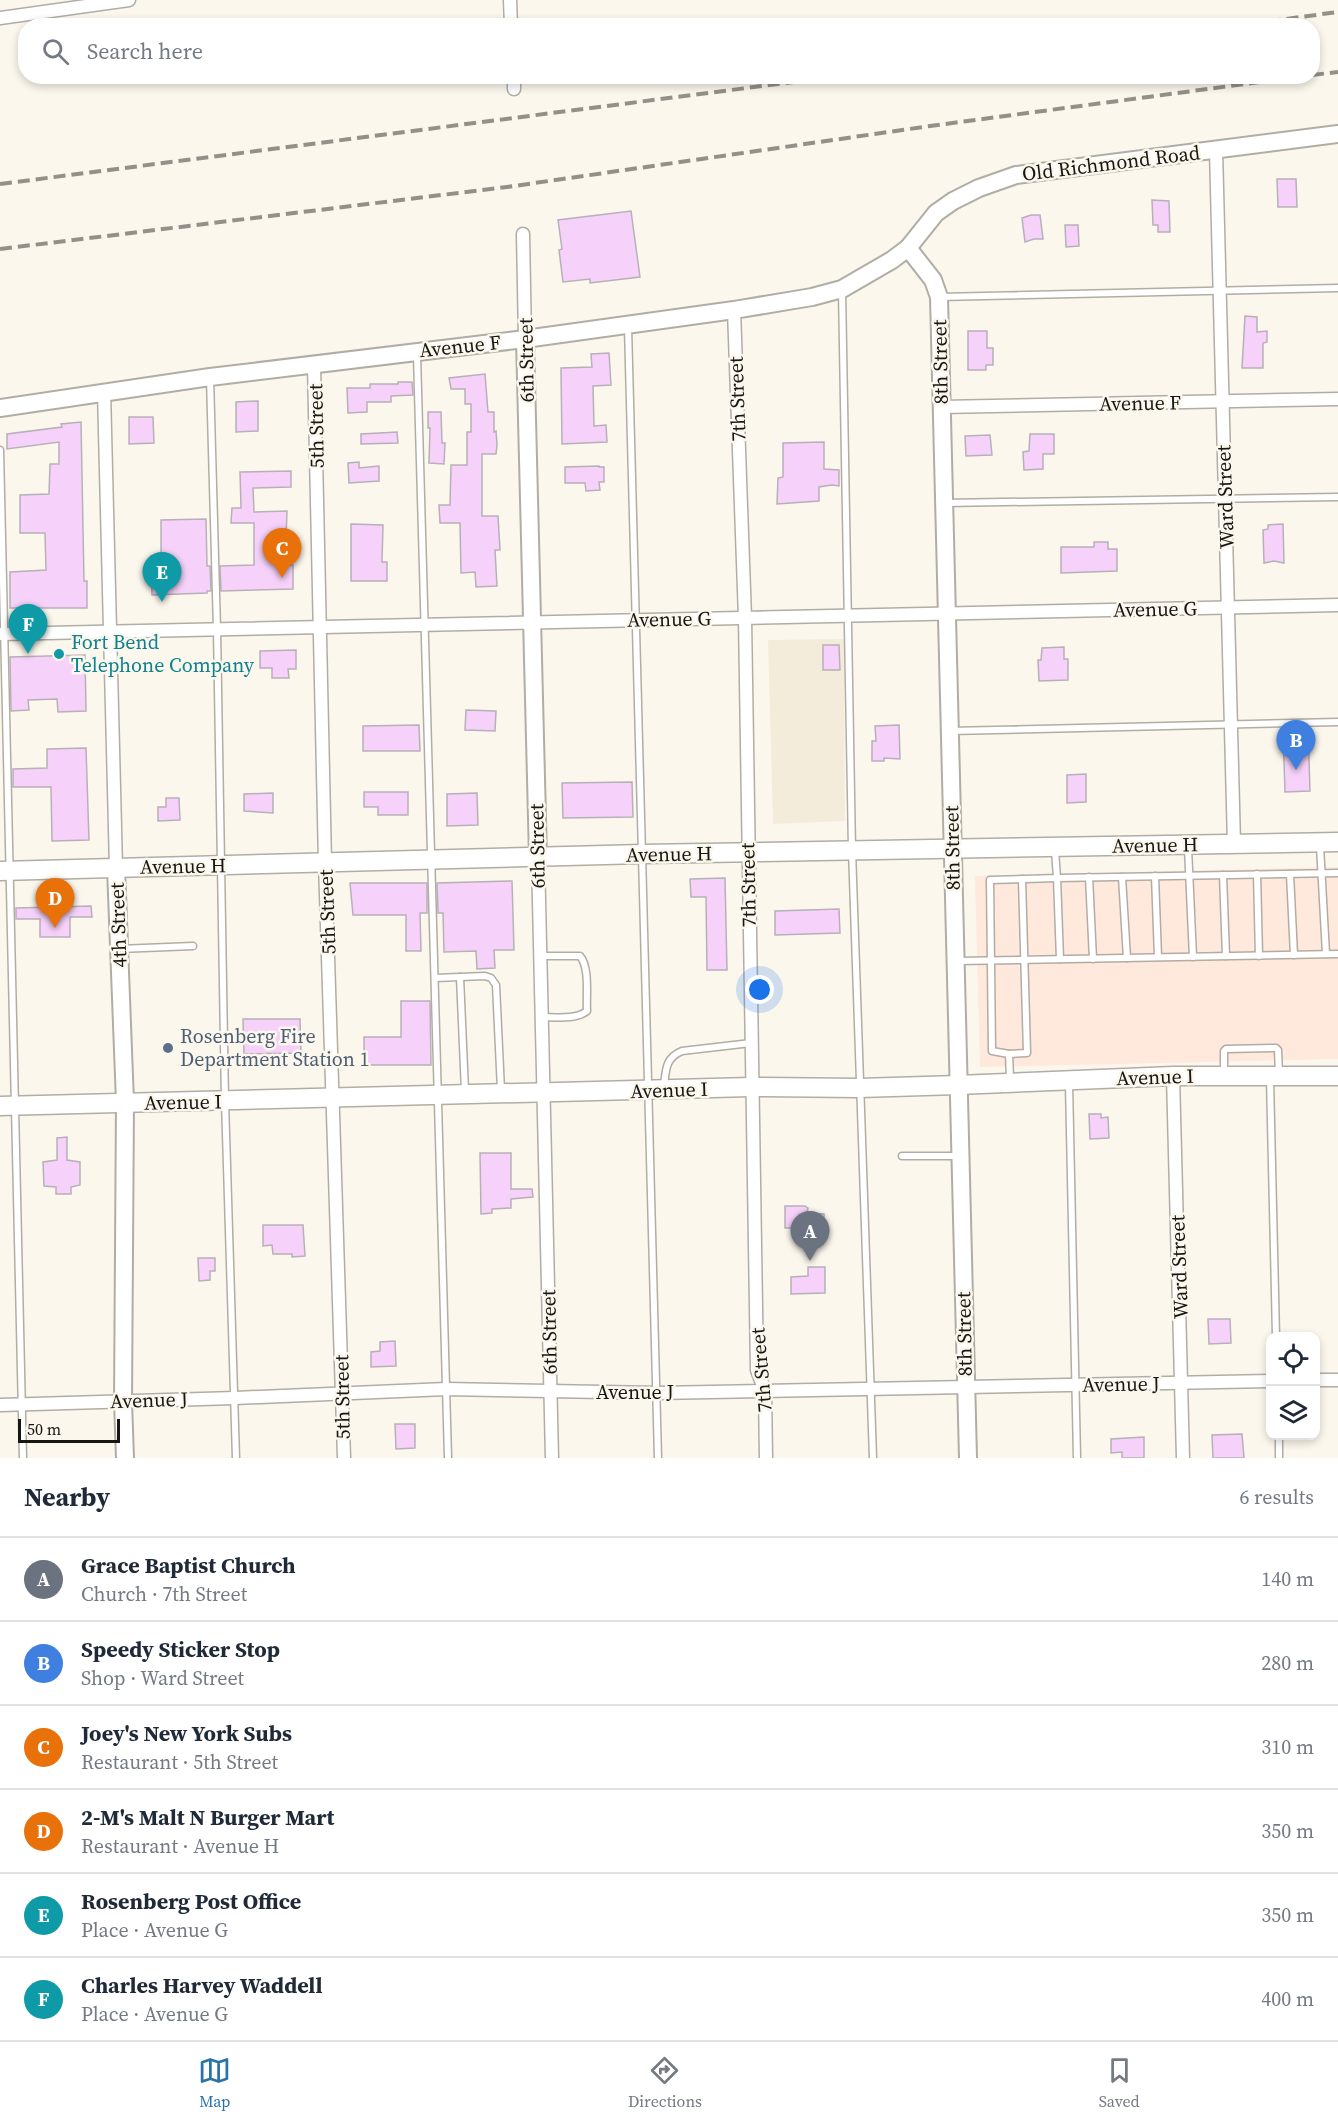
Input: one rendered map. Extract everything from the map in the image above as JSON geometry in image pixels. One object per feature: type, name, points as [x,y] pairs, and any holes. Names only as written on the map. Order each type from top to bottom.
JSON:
[{"type":"main road","name":"Avenue H","points":[[5,871],[643,854],[1329,842]]},
{"type":"main road","name":"Avenue I","points":[[8,1106],[752,1087],[859,1088],[1173,1076],[1338,1076]]},
{"type":"street","points":[[0,18],[98,2],[129,0]]},
{"type":"street","points":[[510,0],[511,18]]},
{"type":"street","name":"Old Richmond Road","points":[[908,248],[936,213],[953,201],[979,188],[1016,175],[1338,134]]},
{"type":"street","name":"Ward Street","points":[[1216,150],[1234,844]]},
{"type":"street","name":"6th Street","points":[[523,234],[552,1458]]},
{"type":"street","name":"Avenue F","points":[[0,408],[210,377],[525,339],[812,297],[842,289],[908,248]]},
{"type":"street","name":"8th Street","points":[[908,248],[933,280],[939,297],[968,1458]]},
{"type":"street","name":"7th Street","points":[[734,310],[745,618],[757,1370],[765,1390],[766,1458]]},
{"type":"street","name":"5th Street","points":[[314,365],[325,863],[344,1458]]},
{"type":"street","name":"4th Street","points":[[104,392],[124,1102],[123,1401],[125,1458]]},
{"type":"street","name":"Avenue F","points":[[942,407],[1338,399]]},
{"type":"street","name":"Avenue G","points":[[2,634],[1338,605]]},
{"type":"street","name":"Ward Street","points":[[1173,1076],[1183,1458]]},
{"type":"street","points":[[1320,1380],[1338,1380]]},
{"type":"street","name":"Avenue J","points":[[0,1405],[447,1389],[657,1393],[1266,1381]]},
{"type":"lane","points":[[939,297],[1338,288]]},
{"type":"lane","points":[[842,289],[852,850],[873,1458]]},
{"type":"lane","points":[[628,324],[643,854],[656,1090],[658,1458]]},
{"type":"lane","points":[[417,351],[448,1458]]},
{"type":"lane","points":[[210,377],[225,1101],[236,1458]]},
{"type":"lane","points":[[0,450],[8,1106],[23,1458]]},
{"type":"lane","points":[[944,503],[1338,497]]},
{"type":"lane","points":[[949,731],[1338,722]]},
{"type":"lane","points":[[1326,954],[1322,873],[1329,842]]},
{"type":"lane","points":[[1188,844],[1193,957]]},
{"type":"lane","points":[[1054,847],[1060,959]]},
{"type":"lane","points":[[1022,879],[1027,1053],[1009,1054],[992,1051],[990,880],[1022,879],[1057,878],[1089,877],[1338,873]]},
{"type":"lane","points":[[1257,874],[1260,956]]},
{"type":"lane","points":[[1290,874],[1294,955]]},
{"type":"lane","points":[[1223,875],[1226,956]]},
{"type":"lane","points":[[1155,876],[1158,957]]},
{"type":"lane","points":[[1089,877],[1093,958]]},
{"type":"lane","points":[[1122,877],[1126,958]]},
{"type":"lane","points":[[119,949],[193,946]]},
{"type":"lane","points":[[955,961],[1338,954]]},
{"type":"lane","points":[[540,956],[580,956],[583,959],[587,1011],[572,1016],[541,1017]]},
{"type":"lane","points":[[435,978],[485,976],[491,978],[496,985],[501,1094]]},
{"type":"lane","points":[[460,977],[465,1095]]},
{"type":"lane","points":[[656,1090],[674,1054],[682,1051],[751,1044]]},
{"type":"lane","points":[[1224,1076],[1224,1051],[1226,1049],[1276,1048],[1278,1050],[1274,1076],[1276,1332]]},
{"type":"lane","points":[[1009,1054],[1010,1083]]},
{"type":"lane","points":[[1069,1080],[1077,1458]]},
{"type":"lane","points":[[902,1156],[960,1156]]},
{"type":"lane","points":[[1279,1440],[1279,1458]]},
{"type":"shaded area","points":[[844,639],[845,821],[773,824],[768,640]]},
{"type":"shaded area","points":[[1338,867],[1338,1059],[980,1067],[975,876]]},
{"type":"building","points":[[1277,179],[1296,179],[1297,207],[1278,207]]},
{"type":"building","points":[[1152,200],[1169,201],[1170,232],[1158,232],[1158,225],[1153,225]]},
{"type":"building","points":[[631,211],[640,277],[590,283],[590,279],[563,282],[558,220]]},
{"type":"building","points":[[1040,215],[1043,239],[1025,242],[1022,218]]},
{"type":"building","points":[[1065,225],[1078,225],[1079,246],[1066,247]]},
{"type":"building","points":[[1245,316],[1257,317],[1257,332],[1267,331],[1267,342],[1263,343],[1263,368],[1242,368]]},
{"type":"building","points":[[968,331],[987,331],[987,348],[993,348],[993,365],[986,365],[986,370],[968,370]]},
{"type":"building","points":[[609,353],[611,385],[593,386],[594,426],[606,425],[607,442],[562,444],[561,368],[592,367],[591,354]]},
{"type":"building","points":[[485,374],[488,412],[494,412],[494,432],[496,431],[497,445],[496,454],[482,454],[482,516],[498,516],[500,550],[495,550],[497,586],[476,587],[475,572],[461,573],[460,523],[440,523],[439,505],[450,505],[451,465],[467,465],[467,432],[471,432],[471,404],[465,404],[465,389],[451,389],[449,378]]},
{"type":"building","points":[[398,382],[412,382],[413,395],[391,396],[391,402],[367,402],[367,412],[348,413],[347,388],[370,388],[370,384],[398,384]]},
{"type":"building","points":[[258,401],[258,431],[236,432],[236,402]]},
{"type":"building","points":[[428,412],[441,412],[442,443],[445,443],[444,464],[429,463]]},
{"type":"building","points":[[129,417],[153,417],[154,443],[129,444]]},
{"type":"building","points":[[81,422],[84,581],[87,581],[87,608],[10,608],[10,572],[46,570],[45,533],[20,533],[20,495],[49,494],[50,464],[59,464],[59,442],[7,449],[7,434],[62,427],[61,424]]},
{"type":"building","points":[[397,432],[398,443],[361,444],[361,434]]},
{"type":"building","points":[[1030,434],[1054,434],[1054,454],[1043,454],[1043,469],[1024,470],[1023,452],[1029,451]]},
{"type":"building","points":[[990,435],[992,455],[966,456],[965,436]]},
{"type":"building","points":[[824,442],[824,469],[839,470],[839,486],[819,487],[819,501],[777,504],[778,478],[783,477],[783,443]]},
{"type":"building","points":[[359,462],[359,468],[379,466],[379,481],[349,483],[348,463]]},
{"type":"building","points":[[565,467],[604,467],[604,482],[599,482],[600,490],[586,491],[585,483],[565,483]]},
{"type":"building","points":[[291,471],[291,487],[253,488],[254,512],[287,511],[285,565],[293,565],[293,589],[221,591],[220,566],[254,565],[254,523],[231,523],[232,508],[241,508],[240,472]]},
{"type":"building","points":[[206,519],[207,566],[210,566],[211,591],[152,595],[151,557],[161,557],[161,520]]},
{"type":"building","points":[[351,524],[383,525],[382,562],[387,562],[387,581],[351,581]]},
{"type":"building","points":[[1283,524],[1284,563],[1274,561],[1264,563],[1263,530],[1268,529],[1268,525]]},
{"type":"building","points":[[1094,542],[1108,542],[1108,549],[1117,549],[1117,571],[1061,573],[1061,547],[1094,547]]},
{"type":"building","points":[[823,645],[839,645],[840,670],[823,670]]},
{"type":"building","points":[[1064,647],[1064,659],[1068,659],[1068,680],[1039,681],[1038,660],[1041,660],[1042,648]]},
{"type":"building","points":[[296,650],[296,669],[288,669],[289,678],[272,678],[272,668],[260,668],[260,651]]},
{"type":"building","points":[[85,655],[86,711],[58,712],[57,699],[28,700],[29,710],[11,711],[10,657]]},
{"type":"building","points":[[466,710],[496,711],[495,731],[465,730]]},
{"type":"building","points":[[419,725],[420,751],[363,751],[363,726]]},
{"type":"building","points":[[899,725],[900,759],[884,758],[884,761],[872,761],[872,741],[876,741],[875,726]]},
{"type":"building","points":[[1283,729],[1308,729],[1310,791],[1285,792]]},
{"type":"building","points":[[86,748],[89,840],[52,841],[51,787],[13,787],[13,769],[47,768],[47,749]]},
{"type":"building","points":[[1086,774],[1086,802],[1067,803],[1067,775]]},
{"type":"building","points":[[632,782],[633,817],[563,818],[562,783]]},
{"type":"building","points":[[364,792],[408,792],[408,815],[378,815],[378,807],[364,807]]},
{"type":"building","points":[[273,793],[273,813],[244,811],[244,794]]},
{"type":"building","points":[[477,793],[478,825],[447,826],[447,794]]},
{"type":"building","points":[[166,798],[179,798],[180,820],[158,821],[158,807],[166,807]]},
{"type":"building","points":[[725,878],[727,970],[707,970],[706,897],[691,897],[690,879]]},
{"type":"building","points":[[512,881],[514,950],[494,950],[495,968],[477,969],[476,951],[444,952],[443,913],[438,913],[437,883]]},
{"type":"building","points":[[350,883],[427,883],[427,913],[420,913],[421,951],[406,951],[406,915],[353,915]]},
{"type":"building","points":[[91,906],[92,917],[70,917],[70,937],[40,937],[40,919],[16,919],[16,908]]},
{"type":"building","points":[[839,909],[840,933],[775,935],[775,911]]},
{"type":"building","points":[[401,1001],[430,1001],[431,1065],[364,1065],[364,1037],[401,1037]]},
{"type":"building","points":[[243,1019],[300,1019],[301,1053],[244,1054]]},
{"type":"building","points":[[1089,1114],[1101,1114],[1101,1118],[1108,1117],[1109,1138],[1090,1139]]},
{"type":"building","points":[[67,1137],[67,1160],[80,1162],[80,1185],[71,1187],[71,1194],[56,1194],[56,1187],[44,1186],[43,1162],[57,1160],[57,1138]]},
{"type":"building","points":[[480,1153],[511,1153],[511,1189],[532,1189],[533,1197],[511,1199],[511,1208],[492,1209],[492,1213],[481,1214]]},
{"type":"building","points":[[785,1206],[805,1206],[808,1208],[807,1213],[824,1214],[824,1228],[785,1228]]},
{"type":"building","points":[[263,1225],[303,1225],[305,1256],[292,1257],[292,1254],[273,1254],[272,1245],[263,1246]]},
{"type":"building","points":[[198,1258],[215,1258],[215,1271],[210,1271],[210,1280],[199,1281]]},
{"type":"building","points":[[808,1267],[825,1267],[825,1293],[791,1294],[791,1277],[808,1276]]},
{"type":"building","points":[[1208,1319],[1230,1319],[1231,1343],[1209,1344]]},
{"type":"building","points":[[395,1341],[396,1366],[371,1367],[371,1352],[380,1351],[380,1342]]},
{"type":"building","points":[[395,1424],[415,1424],[415,1448],[396,1449]]},
{"type":"building","points":[[1242,1434],[1244,1458],[1213,1458],[1212,1435]]},
{"type":"building","points":[[1144,1437],[1144,1458],[1122,1458],[1122,1452],[1111,1453],[1111,1439]]},
{"type":"railway","points":[[1293,18],[1338,12]]},
{"type":"railway","points":[[1320,74],[1338,72]]},
{"type":"railway","points":[[0,184],[778,84]]},
{"type":"railway","points":[[0,249],[507,187],[930,126],[1245,84]]},
{"type":"place","name":"Joey's New York Subs","points":[[282,578]]},
{"type":"place","name":"Rosenberg Post Office","points":[[162,602]]},
{"type":"place","name":"Charles Harvey Waddell","points":[[28,654]]},
{"type":"place","name":"Fort Bend Telephone Company","points":[[59,654]]},
{"type":"place","name":"Speedy Sticker Stop","points":[[1296,770]]},
{"type":"place","name":"2-M's Malt N Burger Mart","points":[[55,928]]},
{"type":"place","name":"Rosenberg Fire Department Station 1","points":[[168,1048]]},
{"type":"place","name":"Grace Baptist Church","points":[[810,1261]]}]
